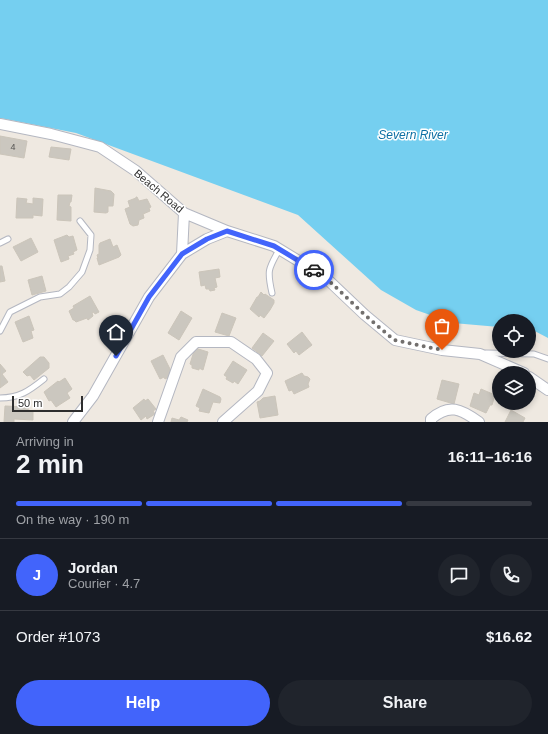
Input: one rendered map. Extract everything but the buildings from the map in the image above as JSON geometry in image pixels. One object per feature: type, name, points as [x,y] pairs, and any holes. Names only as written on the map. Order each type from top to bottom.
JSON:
[{"type":"street","name":"Beach Road","points":[[0,124],[51,134],[100,147],[136,171],[184,213],[227,231],[274,246],[325,277],[394,340],[442,350],[480,354],[508,366]]},
{"type":"street","points":[[182,254],[184,213]]},
{"type":"street","points":[[73,422],[93,396],[149,297],[182,254],[207,239],[227,231]]},
{"type":"street","points":[[158,422],[181,357],[196,342],[231,342],[256,359],[267,373],[258,391],[223,422]]},
{"type":"street","points":[[536,382],[548,390]]},
{"type":"street","points":[[431,422],[431,419],[440,411],[451,408],[470,416],[479,422]]},
{"type":"lane","points":[[0,330],[10,312],[40,297],[60,294],[69,287],[82,272],[90,250],[91,235],[80,222]]},
{"type":"lane","points":[[0,243],[8,239]]},
{"type":"lane","points":[[272,293],[268,276],[270,266],[279,250]]},
{"type":"lane","points":[[480,354],[534,354],[548,359]]},
{"type":"lane","points":[[0,398],[15,397],[26,392],[44,379]]},
{"type":"water","name":"Severn River","points":[[0,0],[548,0],[548,338],[536,332],[536,314],[492,314],[492,326],[453,323],[416,310],[381,290],[298,215],[76,133],[0,118]]},
{"type":"way so far","points":[[314,270],[325,277],[394,340],[442,350]]},
{"type":"route","points":[[116,356],[149,297],[157,286],[182,254],[207,239],[227,231],[274,246],[314,270]]}]
